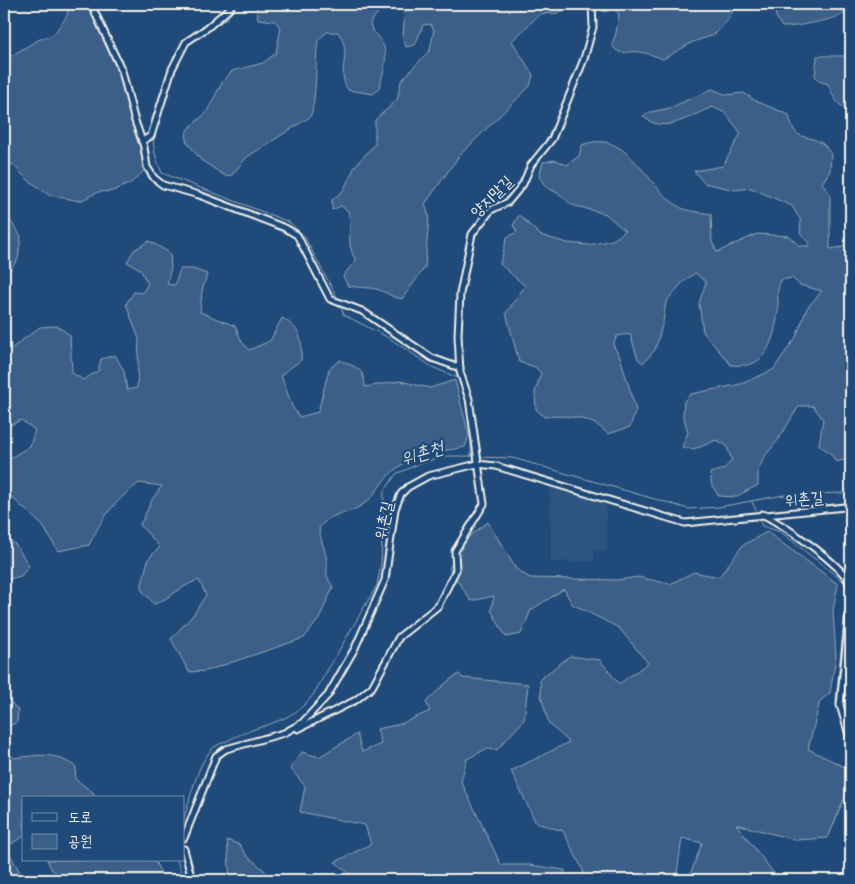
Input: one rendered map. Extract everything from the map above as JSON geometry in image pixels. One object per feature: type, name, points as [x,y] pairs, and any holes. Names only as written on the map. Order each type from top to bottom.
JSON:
[{"type":"street","points":[[91,4],[122,71],[150,172],[163,185],[199,195],[285,228],[297,235],[330,299],[362,311],[432,358],[460,368]]},
{"type":"street","points":[[142,141],[151,136],[172,69],[186,42],[207,28],[230,8],[231,4]]},
{"type":"street","name":"양지말길","points":[[290,730],[297,729],[339,709],[356,700],[372,687],[399,637],[438,606],[456,570],[455,552],[484,504],[469,399],[460,368],[460,294],[472,234],[491,210],[508,202],[523,184],[532,165],[552,140],[584,59],[593,27],[592,4]]},
{"type":"street","name":"위촌길","points":[[185,835],[216,756],[226,749],[290,730],[302,723],[328,695],[355,648],[385,580],[394,509],[401,494],[416,481],[477,462],[496,466],[685,523],[845,507],[851,503]]},
{"type":"street","points":[[762,514],[778,522],[832,564],[847,578],[851,591]]},
{"type":"street","points":[[851,597],[840,705],[851,742]]},
{"type":"street","points":[[185,853],[192,880]]},
{"type":"shaded area","points":[[550,484],[606,503],[607,551],[594,551],[594,561],[551,562]]},
{"type":"green space","points":[[69,4],[90,4],[117,58],[123,91],[144,149],[145,170],[131,183],[113,191],[98,192],[80,201],[49,195],[28,180],[4,156],[4,60],[38,40],[54,34],[67,16]]},
{"type":"green space","points":[[256,4],[301,4],[310,9],[326,4],[392,4],[379,11],[370,23],[384,48],[385,66],[379,89],[373,94],[348,90],[343,76],[345,55],[342,40],[338,32],[327,32],[318,40],[314,101],[310,117],[247,157],[232,175],[225,176],[201,160],[186,141],[187,130],[206,113],[222,83],[232,71],[263,63],[276,53],[281,28],[275,21],[258,19]]},
{"type":"green space","points":[[395,4],[574,4],[558,13],[540,14],[512,41],[533,75],[530,86],[459,156],[425,204],[429,216],[425,267],[402,299],[376,289],[348,286],[343,276],[356,260],[350,243],[348,211],[341,206],[332,210],[332,200],[343,191],[355,166],[375,144],[375,120],[397,100],[401,81],[430,50],[434,30],[430,24],[423,25],[415,45],[406,47],[403,38],[405,9]]},
{"type":"green space","points":[[598,4],[737,4],[727,21],[714,35],[693,42],[663,59],[642,52],[617,51],[612,44],[619,14],[614,9],[604,12],[597,6]]},
{"type":"green space","points":[[774,4],[851,4],[851,7],[849,11],[838,17],[803,25],[782,27],[776,17]]},
{"type":"green space","points":[[817,56],[851,56],[851,110],[842,107],[834,97],[828,84],[819,81],[815,76]]},
{"type":"green space","points":[[712,89],[727,95],[744,93],[756,101],[789,115],[791,124],[797,133],[823,144],[831,154],[830,171],[822,183],[830,194],[830,249],[843,247],[851,227],[851,458],[836,462],[831,454],[819,445],[823,419],[813,406],[799,406],[778,440],[765,456],[758,470],[758,485],[735,497],[719,496],[712,486],[710,473],[724,469],[732,460],[726,445],[716,440],[704,446],[691,449],[682,447],[688,432],[683,415],[684,401],[691,394],[741,384],[773,370],[796,337],[807,308],[822,291],[800,285],[792,278],[781,280],[778,293],[776,326],[767,350],[758,361],[751,364],[731,365],[703,332],[699,303],[706,282],[695,273],[682,283],[666,302],[663,322],[655,350],[643,363],[638,359],[630,334],[617,336],[613,345],[620,357],[636,410],[630,427],[608,434],[594,423],[586,420],[561,416],[544,417],[536,409],[535,392],[541,373],[535,367],[519,362],[506,313],[525,286],[500,264],[507,237],[517,232],[513,225],[519,215],[540,235],[567,243],[589,245],[613,240],[625,231],[606,214],[572,205],[561,195],[546,187],[539,177],[543,162],[555,160],[567,165],[579,156],[582,145],[598,142],[612,144],[624,151],[666,197],[681,208],[711,214],[712,242],[717,252],[757,234],[789,236],[799,246],[809,246],[809,242],[800,233],[801,221],[792,206],[751,188],[735,190],[704,183],[694,171],[723,166],[741,133],[725,113],[713,107],[669,124],[651,122],[643,116],[651,112],[670,108]]},
{"type":"green space","points":[[4,216],[9,219],[21,236],[18,259],[4,278]]},
{"type":"green space","points":[[149,241],[170,253],[171,267],[167,284],[175,285],[180,269],[193,269],[207,274],[202,291],[200,312],[235,326],[242,342],[249,350],[270,341],[282,318],[294,327],[301,340],[301,360],[281,375],[292,406],[299,417],[318,412],[329,369],[340,360],[361,372],[365,387],[400,381],[430,388],[455,380],[469,436],[465,447],[435,452],[416,458],[398,467],[365,503],[354,510],[330,518],[319,528],[327,561],[327,574],[333,587],[319,619],[304,638],[206,671],[189,672],[171,639],[193,615],[206,595],[199,580],[154,604],[141,589],[148,559],[160,547],[140,525],[153,498],[162,486],[139,483],[122,497],[110,511],[89,545],[58,551],[43,526],[4,490],[4,462],[30,446],[35,430],[21,420],[4,428],[4,354],[40,327],[57,326],[70,335],[72,373],[83,380],[98,371],[101,359],[115,355],[124,371],[127,390],[137,388],[139,339],[126,304],[134,292],[142,293],[148,284],[140,269],[127,262],[134,250]]},
{"type":"green space","points":[[488,522],[516,569],[530,578],[618,580],[638,577],[670,584],[694,572],[719,577],[743,545],[767,532],[838,584],[833,610],[836,657],[830,693],[820,701],[808,749],[851,770],[851,782],[828,838],[795,840],[736,824],[779,880],[688,880],[702,843],[682,838],[676,880],[585,880],[583,870],[563,831],[536,823],[511,771],[569,742],[549,724],[541,696],[540,679],[570,656],[600,660],[619,684],[648,663],[619,628],[572,604],[564,589],[531,610],[521,634],[506,637],[491,610],[494,596],[471,601],[449,568],[467,538]]},
{"type":"green space","points":[[4,535],[16,545],[29,566],[21,576],[4,580]]},
{"type":"green space","points":[[459,674],[463,678],[528,684],[524,720],[497,750],[486,749],[467,759],[461,781],[501,865],[530,865],[565,870],[564,880],[357,880],[335,862],[371,844],[365,825],[300,812],[305,786],[290,768],[302,752],[319,757],[357,734],[362,752],[381,744],[377,729],[401,724],[430,711],[426,702],[448,681]]},
{"type":"green space","points":[[4,695],[18,710],[17,722],[4,729]]},
{"type":"green space","points":[[4,751],[14,758],[46,755],[68,762],[76,767],[75,779],[94,793],[93,796],[22,796],[22,837],[6,847],[24,880],[4,880]]},
{"type":"green space","points":[[227,840],[240,845],[246,855],[264,870],[271,880],[230,880]]},
{"type":"green space","points":[[48,862],[155,862],[165,880],[69,880],[52,870]]},
{"type":"waterway","points":[[237,4],[228,17],[194,40],[184,52],[168,90],[155,129],[154,150],[157,160],[162,173],[289,222],[304,236],[338,299]]},
{"type":"waterway","points":[[340,305],[344,315],[389,338],[432,367],[458,378],[466,401],[470,424]]},
{"type":"waterway","points":[[471,433],[471,456]]},
{"type":"waterway","name":"위촌천","points":[[185,814],[201,765],[212,749],[238,735],[284,718],[304,705],[313,695],[377,585],[381,564],[384,492],[396,474],[421,463],[447,456],[475,456]]},
{"type":"waterway","name":"위촌천","points":[[479,457],[513,458],[689,509],[719,507],[784,495],[843,493],[851,489]]},
{"type":"waterway","points":[[752,502],[756,510]]},
{"type":"waterway","points":[[759,519],[762,526],[781,532],[845,583],[847,589],[836,700],[851,751]]},
{"type":"waterway","name":"위촌천","points":[[178,862],[184,880]]}]
